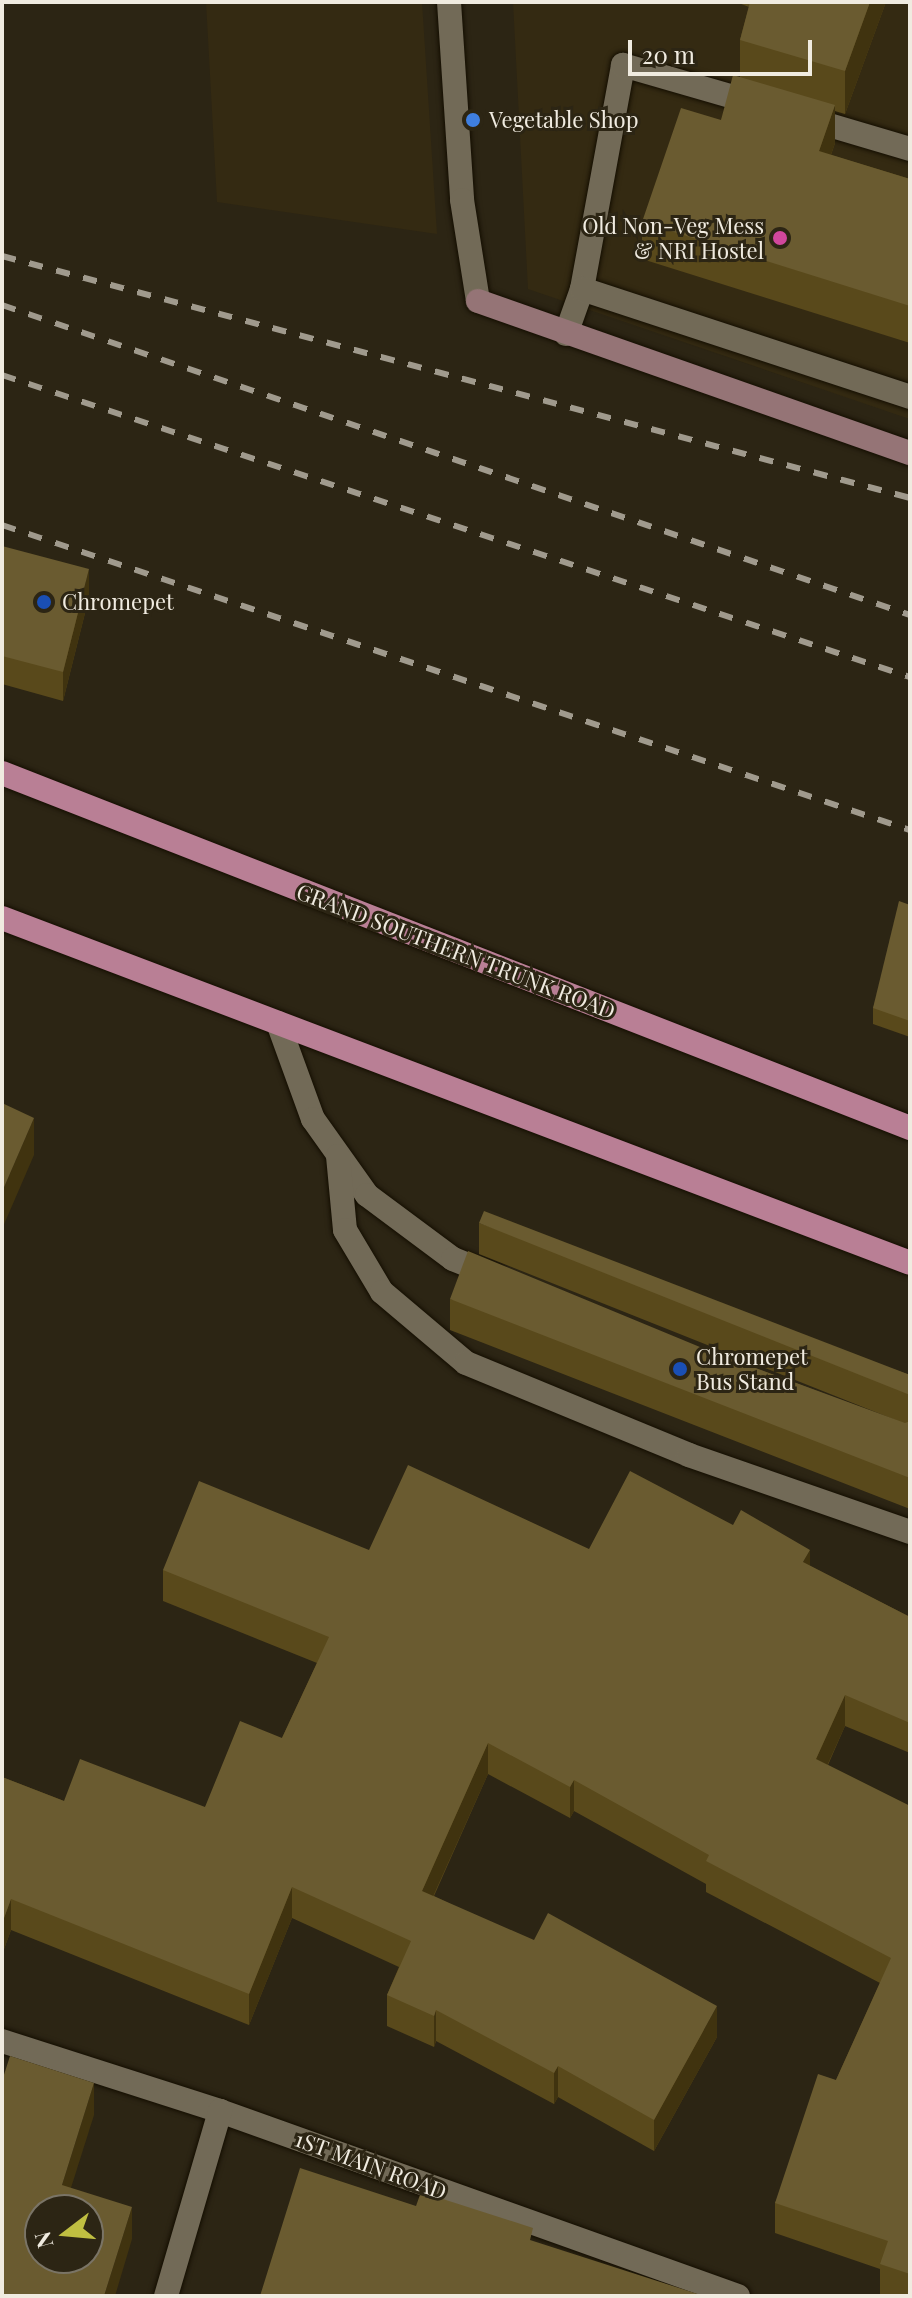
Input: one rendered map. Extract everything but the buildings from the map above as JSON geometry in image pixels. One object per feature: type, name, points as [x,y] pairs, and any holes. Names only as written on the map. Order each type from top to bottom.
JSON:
[{"type":"main road","name":"GRAND SOUTHERN TRUNK ROAD","points":[[2,773],[910,1128]]},
{"type":"main road","points":[[2,918],[910,1263]]},
{"type":"street","points":[[449,2],[462,200],[478,301],[910,453]]},
{"type":"street","points":[[566,334],[582,289],[623,65],[910,149]]},
{"type":"street","points":[[582,289],[910,397]]},
{"type":"street","points":[[278,1023],[313,1119],[367,1195],[453,1259],[512,1283]]},
{"type":"street","points":[[338,1153],[345,1230],[382,1292],[466,1363],[689,1455],[910,1532]]},
{"type":"street","name":"1ST MAIN ROAD","points":[[2,2041],[220,2111],[738,2296]]},
{"type":"street","points":[[166,2296],[220,2111]]},
{"type":"shaded area","points":[[206,2],[422,2],[437,234],[217,202]]},
{"type":"shaded area","points":[[513,2],[910,2],[910,419],[528,289]]},
{"type":"railway","points":[[2,256],[910,498]]},
{"type":"railway","points":[[2,305],[910,615]]},
{"type":"railway","points":[[2,375],[910,677]]},
{"type":"railway","points":[[2,525],[910,830]]},
{"type":"place","name":"Vegetable Shop","points":[[473,120]]},
{"type":"place","name":"Old Non-Veg Mess & NRI Hostel","points":[[780,238]]},
{"type":"place","name":"Chromepet","points":[[44,602]]},
{"type":"place","name":"Chromepet Bus Stand","points":[[680,1369]]}]
